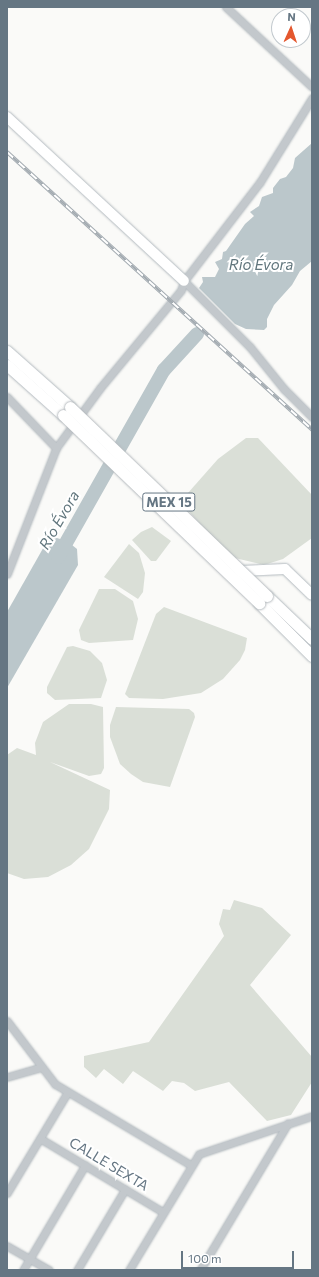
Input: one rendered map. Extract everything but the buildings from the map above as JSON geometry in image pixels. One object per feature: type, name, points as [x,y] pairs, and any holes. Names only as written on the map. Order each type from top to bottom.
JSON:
[{"type":"main road","name":"MEX 15","points":[[7,351],[66,411],[263,600],[312,639]]},
{"type":"main road","name":"MEX 15","points":[[7,365],[66,411],[241,571],[263,600],[312,656]]},
{"type":"street","points":[[226,7],[312,86]]},
{"type":"street","points":[[7,574],[56,448],[100,388],[181,290],[184,281],[260,182],[312,98]]},
{"type":"street","points":[[7,117],[184,281],[250,347],[284,389],[312,417]]},
{"type":"street","points":[[7,397],[56,448]]},
{"type":"street","points":[[241,571],[285,569],[312,595]]},
{"type":"street","points":[[7,1021],[55,1084],[67,1093],[191,1165]]},
{"type":"street","points":[[7,1077],[41,1067]]},
{"type":"street","points":[[7,1193],[41,1139],[67,1093]]},
{"type":"street","points":[[129,1270],[191,1165],[200,1154],[242,1138],[312,1116]]},
{"type":"street","points":[[200,1270],[288,1123]]},
{"type":"street","name":"CALLE SEXTA","points":[[41,1139],[163,1212]]},
{"type":"street","points":[[23,1270],[85,1165]]},
{"type":"street","points":[[77,1270],[125,1189]]},
{"type":"street","points":[[7,1246],[49,1270]]},
{"type":"shaded area","points":[[246,438],[258,438],[312,495],[312,538],[283,559],[264,565],[235,558],[223,549],[180,502],[218,459]]},
{"type":"shaded area","points":[[152,527],[171,541],[156,561],[151,561],[132,540],[141,532]]},
{"type":"shaded area","points":[[129,544],[139,553],[145,573],[143,592],[138,599],[104,577]]},
{"type":"shaded area","points":[[99,589],[115,589],[133,601],[138,619],[133,640],[89,643],[81,640],[79,630]]},
{"type":"shaded area","points":[[164,607],[247,638],[245,650],[240,660],[223,679],[201,693],[163,699],[129,698],[125,694],[156,614]]},
{"type":"shaded area","points":[[73,646],[90,651],[102,663],[107,680],[101,698],[55,700],[47,693],[47,687],[67,647]]},
{"type":"shaded area","points":[[69,704],[91,704],[103,707],[104,768],[101,774],[89,776],[50,762],[110,790],[109,809],[89,849],[71,865],[48,877],[24,879],[7,873],[7,755],[17,748],[36,755],[35,743],[43,722]]},
{"type":"shaded area","points":[[116,707],[189,709],[194,713],[195,717],[170,787],[143,782],[120,764],[110,737],[110,725]]},
{"type":"shaded area","points":[[234,900],[262,908],[291,935],[250,985],[312,1057],[312,1082],[291,1115],[267,1121],[229,1082],[195,1091],[184,1083],[172,1081],[163,1091],[133,1071],[123,1084],[104,1069],[96,1078],[84,1067],[84,1056],[149,1042],[224,936],[219,924],[223,909],[230,910]]},
{"type":"water","name":"Río Évora","points":[[312,143],[312,261],[300,271],[292,285],[274,305],[267,319],[267,327],[264,330],[246,329],[235,324],[199,288],[203,282],[202,277],[215,277],[219,269],[215,262],[222,259],[223,252],[226,251],[245,224],[254,216],[250,212],[259,206],[262,197],[273,193],[273,188],[280,179],[286,177],[293,168],[295,158]]},
{"type":"water","name":"Río Évora","points":[[50,536],[67,541],[77,549],[78,565],[7,688],[7,612]]},
{"type":"waterway","name":"Río Évora","points":[[58,557],[164,370],[197,334]]},
{"type":"railway","points":[[7,152],[312,430]]}]
